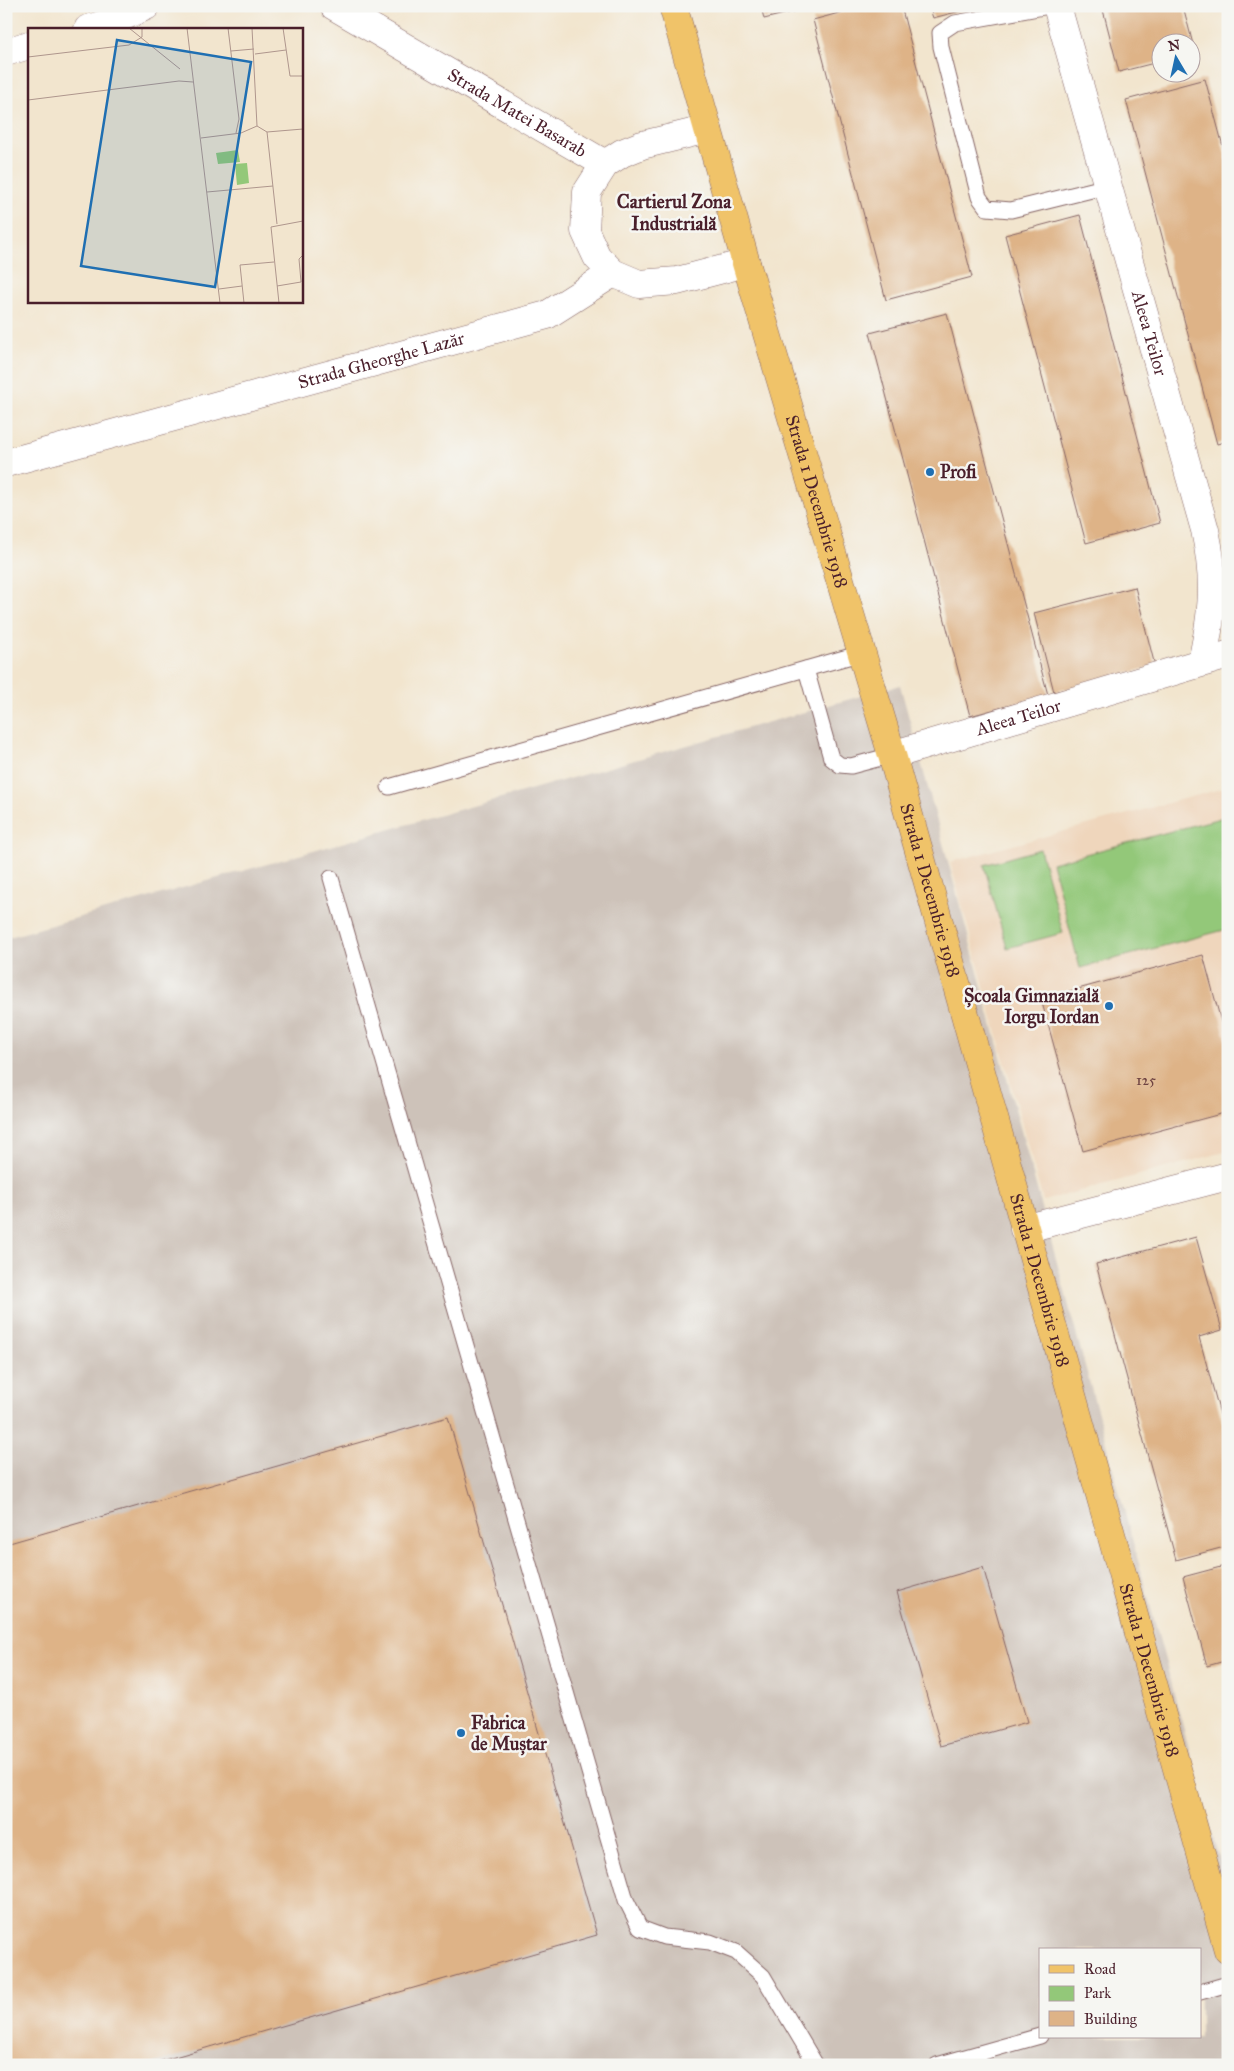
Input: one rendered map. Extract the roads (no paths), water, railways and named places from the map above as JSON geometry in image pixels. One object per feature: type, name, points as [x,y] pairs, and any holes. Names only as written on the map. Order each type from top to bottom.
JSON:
[{"type":"main road","name":"Strada 1 Decembrie 1918","points":[[673,6],[746,263],[892,756],[1228,1950]]},
{"type":"street","points":[[91,28],[111,22],[146,6]]},
{"type":"street","name":"Strada Matei Basarab","points":[[334,6],[605,164],[622,153],[642,146],[708,129]]},
{"type":"street","name":"Aleea Teilor","points":[[892,756],[1215,658],[1210,629],[1213,587],[1210,557],[1202,520],[1058,6]]},
{"type":"street","points":[[6,52],[28,45]]},
{"type":"street","points":[[605,164],[587,192],[585,231],[597,257],[613,273],[639,284],[677,282],[746,263]]},
{"type":"street","name":"Strada Gheorghe Lazăr","points":[[6,463],[548,315],[613,273]]},
{"type":"street","points":[[1024,1229],[1228,1176]]},
{"type":"lane","points":[[1050,6],[955,23],[940,33],[941,47],[979,197],[987,208],[1011,210],[1108,186]]},
{"type":"lane","points":[[389,787],[862,653]]},
{"type":"lane","points":[[806,669],[831,758],[840,765],[851,766],[892,756]]},
{"type":"lane","points":[[331,878],[626,1900],[640,1928],[664,1937],[710,1942],[736,1952],[763,1976],[816,2065]]},
{"type":"lane","points":[[1202,1991],[1228,1984]]},
{"type":"lane","points":[[937,2065],[1039,2036]]},
{"type":"place","name":"Profi","points":[[930,472]]},
{"type":"place","name":"Școala Gimnazială Iorgu Iordan","points":[[1109,1006]]},
{"type":"place","name":"Fabrica de Muștar","points":[[461,1733]]},
{"type":"district","name":"Cartierul Zona Industrială","points":[[674,212]]}]
